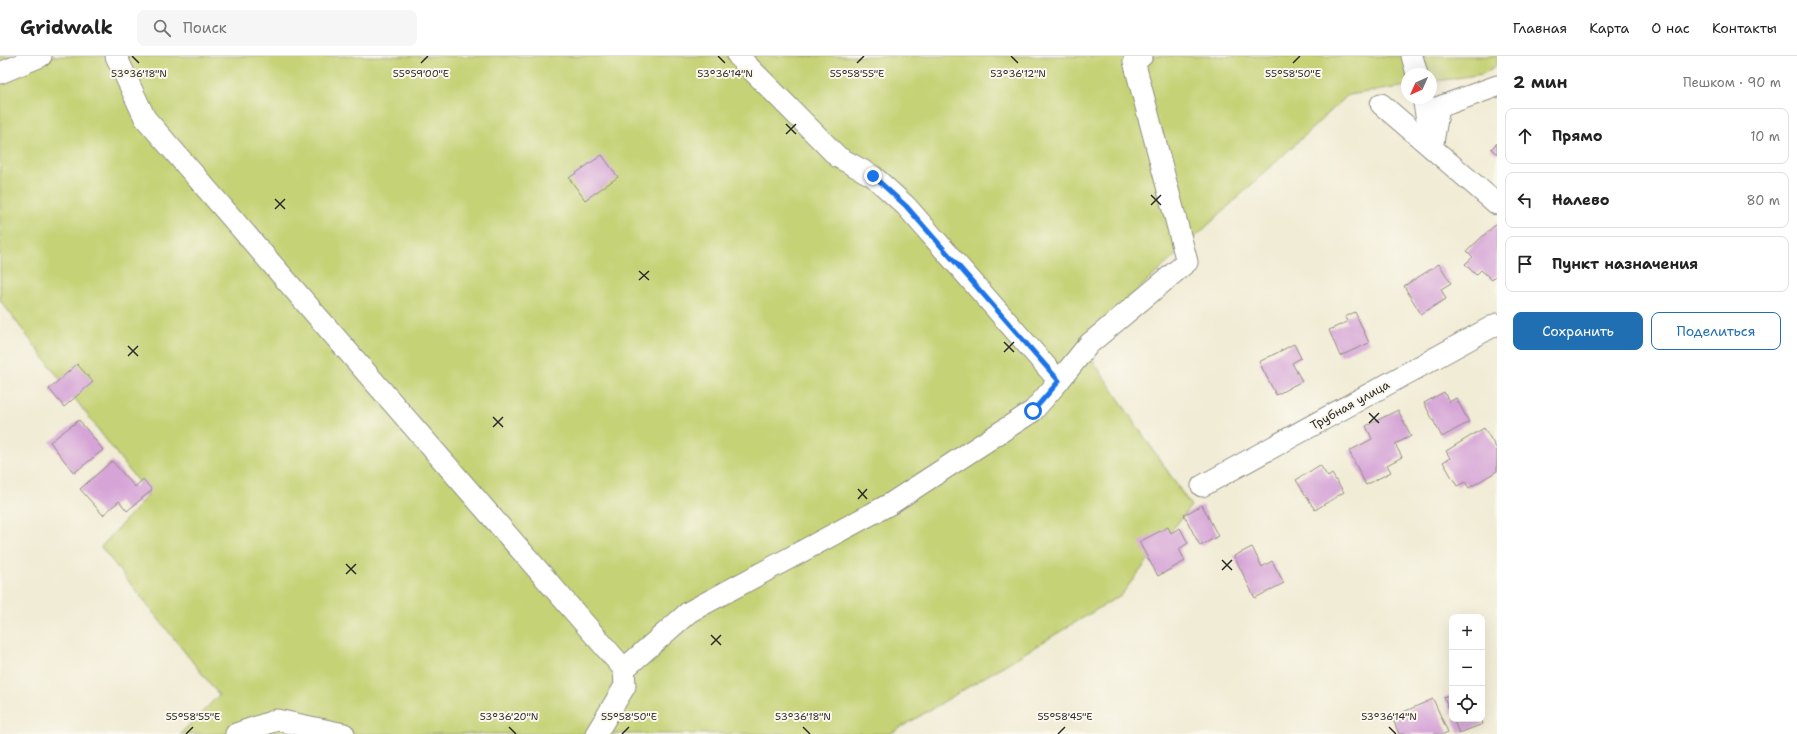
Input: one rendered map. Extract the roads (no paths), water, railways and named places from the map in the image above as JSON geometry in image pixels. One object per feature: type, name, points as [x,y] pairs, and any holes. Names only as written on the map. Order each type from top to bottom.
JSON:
[{"type":"street","points":[[0,73],[41,56]]},
{"type":"street","points":[[116,56],[145,118],[624,669],[625,686],[596,734]]},
{"type":"street","points":[[738,56],[838,157],[873,176],[906,206],[1059,381]]},
{"type":"street","points":[[624,669],[689,612],[890,504],[1033,411],[1089,344],[1187,262],[1134,61],[1142,56]]},
{"type":"street","points":[[1412,56],[1415,68]]},
{"type":"street","points":[[1432,148],[1439,107],[1497,86]]},
{"type":"street","points":[[1381,104],[1497,204]]},
{"type":"street","points":[[1424,104],[1432,148]]},
{"type":"street","name":"Трубная улица","points":[[1202,486],[1497,324]]},
{"type":"street","points":[[236,734],[277,720],[344,734]]}]
